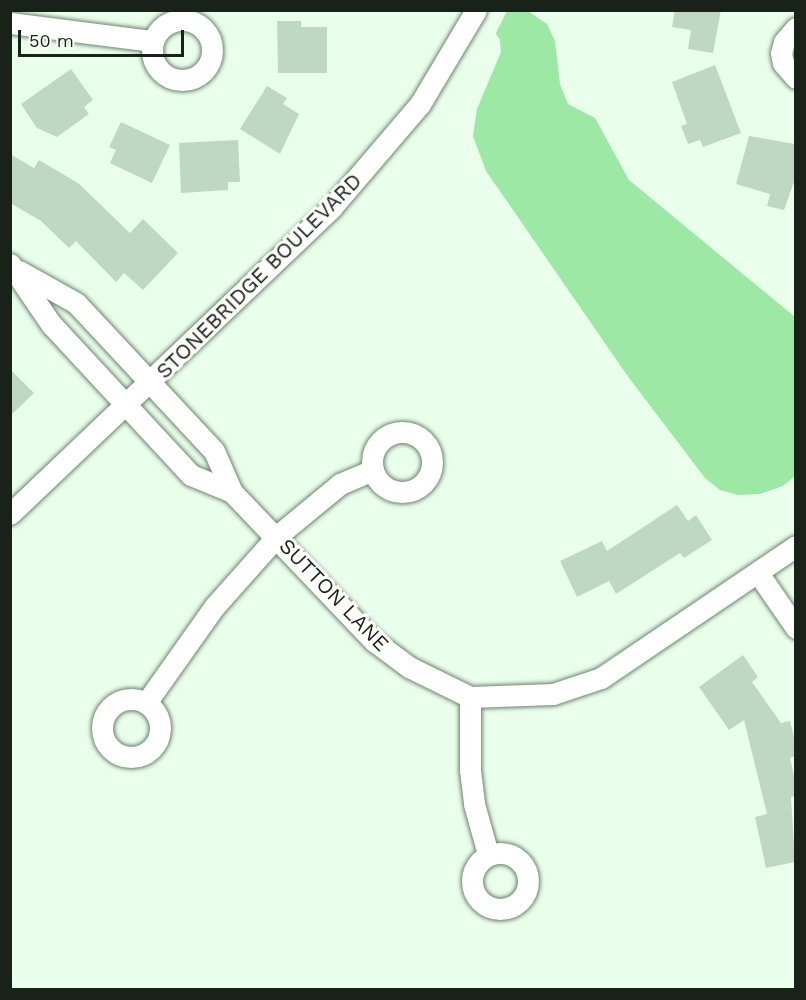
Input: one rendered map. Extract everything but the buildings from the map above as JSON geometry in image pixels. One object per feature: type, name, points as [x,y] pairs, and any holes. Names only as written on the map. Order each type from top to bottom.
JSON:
[{"type":"street","name":"STONEBRIDGE BOULEVARD","points":[[10,514],[152,382],[375,160],[420,104],[473,18]]},
{"type":"street","points":[[10,23],[153,41]]},
{"type":"street","points":[[795,28],[788,34],[782,53],[783,63],[795,78]]},
{"type":"street","points":[[14,267],[76,303],[214,451],[232,492]]},
{"type":"street","name":"SUTTON LANE","points":[[14,267],[51,324],[191,475],[232,492],[277,536],[374,641],[409,667],[470,697],[553,694],[600,678],[795,546]]},
{"type":"street","points":[[146,703],[195,631],[277,536],[340,483],[373,470]]},
{"type":"street","points":[[758,573],[795,628]]},
{"type":"street","points":[[470,697],[470,770],[474,804],[488,854]]},
{"type":"shaded area","points":[[466,11],[528,11],[547,24],[555,41],[560,84],[568,104],[595,118],[629,180],[795,317],[795,476],[783,486],[760,494],[738,495],[720,490],[705,478],[629,378],[486,171],[473,136],[477,109],[501,52],[500,40],[489,23]]},
{"type":"pier","points":[[463,11],[507,11],[494,37],[487,25]]}]
